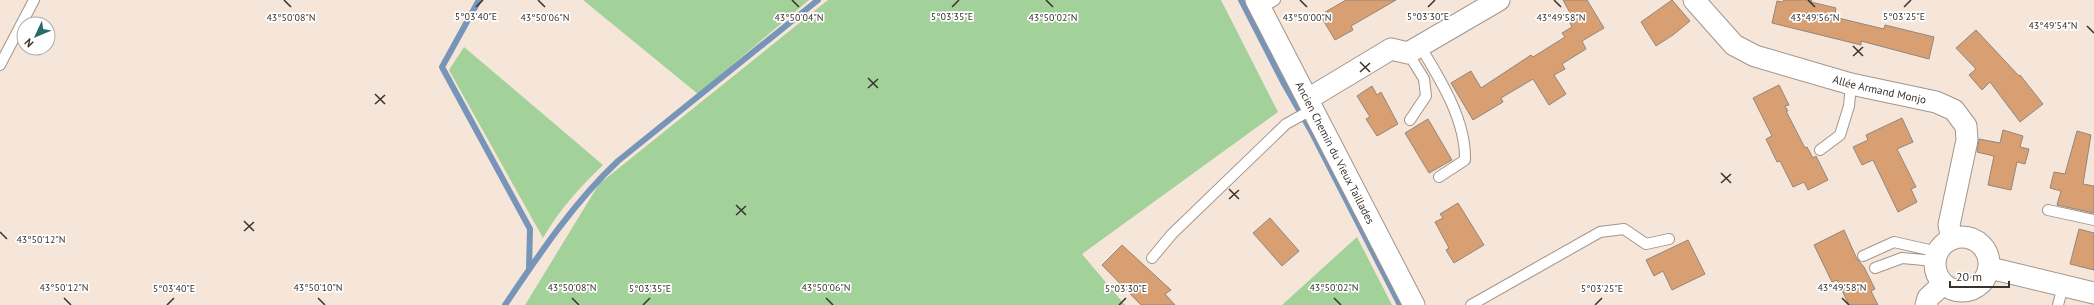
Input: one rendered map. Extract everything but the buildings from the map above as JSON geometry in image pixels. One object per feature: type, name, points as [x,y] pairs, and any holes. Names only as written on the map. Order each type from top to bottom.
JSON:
[{"type":"street","points":[[1311,104],[1390,49],[1414,49],[1499,0]]},
{"type":"street","name":"Allée Armand Monjo","points":[[1694,0],[1734,45],[1754,56],[1851,84],[1936,102],[1954,110],[1966,126],[1967,140],[1949,225],[1942,250]]},
{"type":"street","name":"Ancien Chemin du Vieux Taillades","points":[[1264,3],[1311,104],[1414,305]]},
{"type":"street","points":[[1962,237],[1971,238],[1986,250],[1990,268],[1986,278],[1980,285],[1971,290],[1961,292],[1943,284],[1938,277],[1942,250],[1962,237]]},
{"type":"street","points":[[1990,268],[2060,296],[2094,293]]},
{"type":"street","points":[[1926,305],[1928,298],[1943,284]]},
{"type":"lane","points":[[0,65],[34,0]]},
{"type":"lane","points":[[1410,120],[1426,96],[1424,79],[1414,49]]},
{"type":"lane","points":[[1414,49],[1436,72],[1454,112],[1465,144],[1465,160],[1439,177]]},
{"type":"lane","points":[[1820,150],[1840,135],[1849,106],[1851,84]]},
{"type":"lane","points":[[1152,258],[1172,234],[1286,124],[1311,104]]},
{"type":"lane","points":[[2048,210],[2094,220]]},
{"type":"lane","points":[[1471,305],[1600,232],[1624,229],[1646,244],[1669,239]]},
{"type":"lane","points":[[1863,256],[1894,242],[1942,250]]},
{"type":"lane","points":[[1875,268],[1902,258],[1942,250]]},
{"type":"green space","points":[[583,0],[809,0],[698,94]]},
{"type":"green space","points":[[828,0],[1221,0],[1278,112],[1082,254],[1125,305],[525,305],[599,184]]},
{"type":"green space","points":[[464,47],[603,165],[585,182],[570,200],[543,238],[449,70]]},
{"type":"green space","points":[[1357,237],[1392,305],[1282,305]]},
{"type":"waterway","points":[[479,0],[442,67],[530,229],[529,269]]},
{"type":"waterway","points":[[505,305],[557,230],[586,194],[618,161],[818,0]]},
{"type":"waterway","points":[[1241,0],[1283,82],[1311,131],[1400,305]]}]
